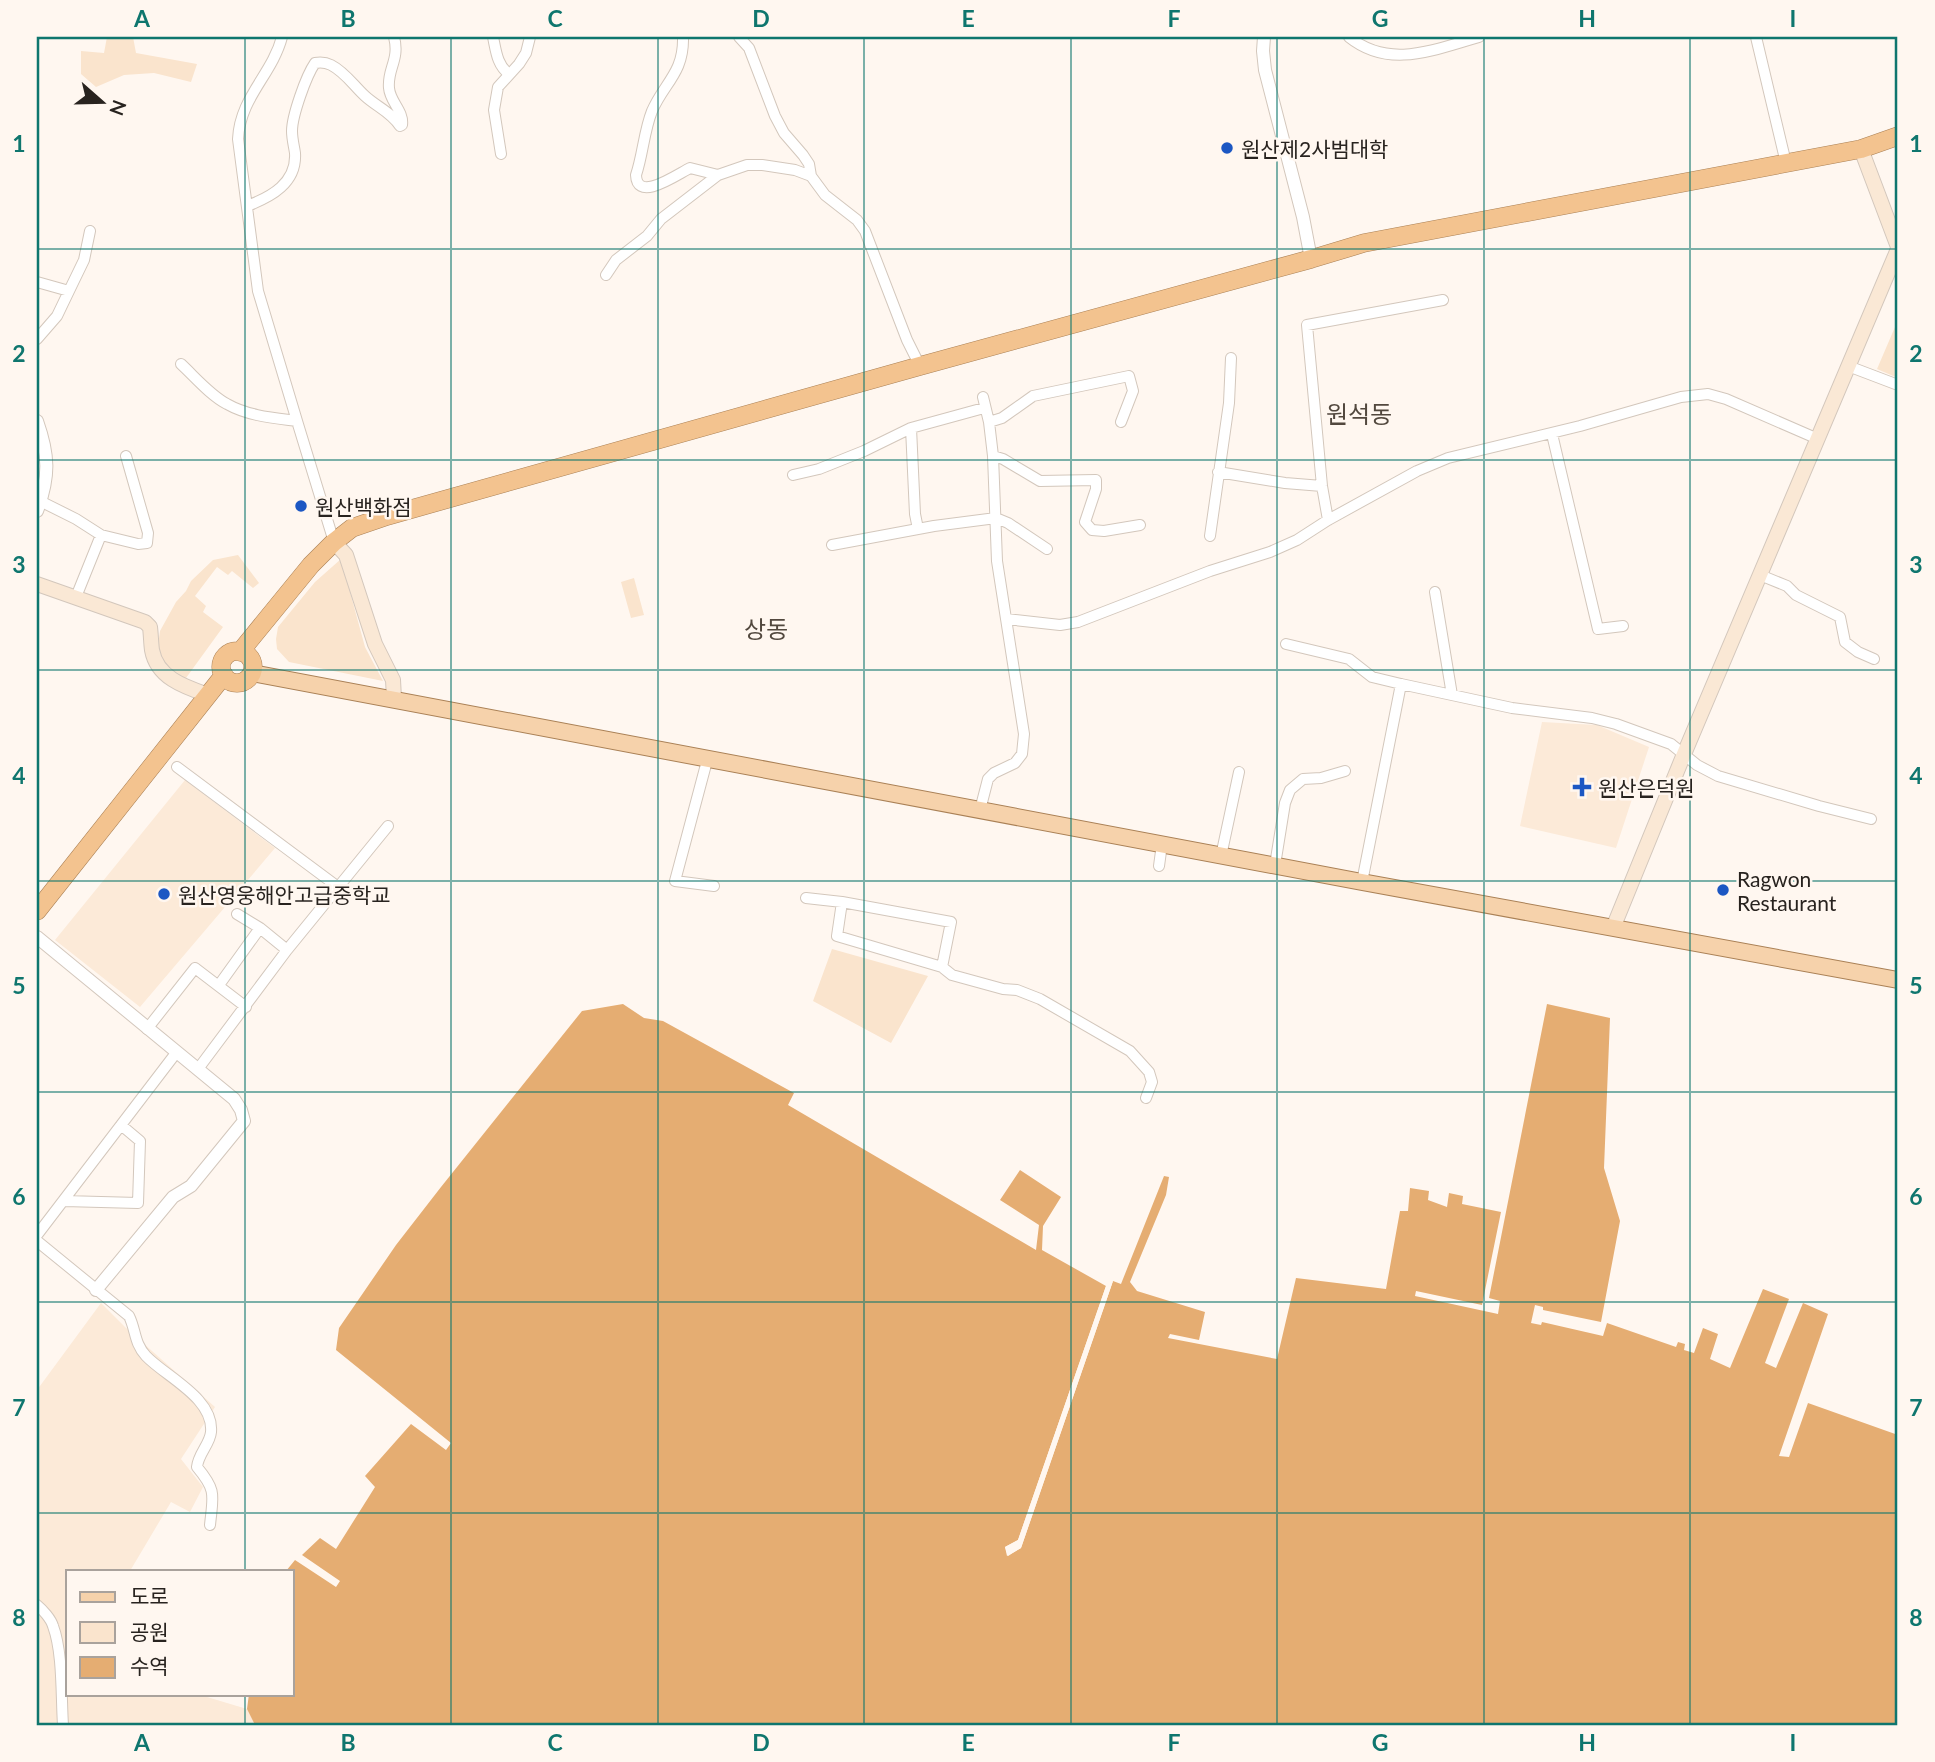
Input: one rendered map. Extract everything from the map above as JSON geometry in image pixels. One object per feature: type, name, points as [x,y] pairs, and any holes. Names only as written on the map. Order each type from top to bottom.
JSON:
[{"type":"highway","points":[[240,652],[311,565],[334,542],[352,528],[387,516],[1364,243],[1861,149],[1898,136]]},
{"type":"highway","points":[[240,652],[251,660],[252,673],[247,680],[230,682],[223,675],[224,658],[231,653],[240,652]]},
{"type":"highway","points":[[37,911],[223,675]]},
{"type":"main road","points":[[1613,928],[1898,248],[1861,149]]},
{"type":"main road","points":[[334,542],[346,555],[375,644],[393,680],[394,698]]},
{"type":"main road","points":[[37,584],[145,622],[150,627],[152,651],[158,665],[169,678],[182,686],[208,695]]},
{"type":"main road","points":[[252,673],[1221,856],[1898,980]]},
{"type":"street","points":[[282,37],[274,58],[249,100],[239,124],[238,139],[258,291],[334,542]]},
{"type":"street","points":[[247,206],[267,198],[288,181],[293,173],[295,153],[292,131],[308,72],[314,63],[322,62],[337,69],[372,103],[390,113],[400,126],[402,125],[401,116],[389,92],[390,75],[396,60],[397,46],[394,37]]},
{"type":"street","points":[[494,37],[497,59],[509,74]]},
{"type":"street","points":[[501,155],[495,110],[498,87],[519,64],[530,37]]},
{"type":"street","points":[[683,37],[675,75],[652,110],[636,183],[639,187],[653,187],[690,168],[718,175]]},
{"type":"street","points":[[739,37],[749,48],[775,116],[784,133],[809,164],[811,176],[825,195],[857,220],[865,231],[907,341],[920,366]]},
{"type":"street","points":[[1264,37],[1265,70],[1303,216],[1311,259]]},
{"type":"street","points":[[1349,37],[1368,48],[1399,55],[1414,55],[1479,37]]},
{"type":"street","points":[[1755,37],[1786,163]]},
{"type":"street","points":[[606,275],[616,260],[647,236],[661,219],[718,175],[747,165],[762,165],[795,170],[811,176]]},
{"type":"street","points":[[37,339],[57,316],[85,260],[90,231]]},
{"type":"street","points":[[37,282],[69,292]]},
{"type":"street","points":[[1328,520],[1322,486],[1313,325],[1443,300]]},
{"type":"street","points":[[1210,536],[1229,403],[1231,358]]},
{"type":"street","points":[[181,364],[226,404],[245,412],[297,421]]},
{"type":"street","points":[[1848,366],[1898,384]]},
{"type":"street","points":[[989,422],[1002,418],[1033,396],[1129,376],[1133,391],[1121,422]]},
{"type":"street","points":[[1006,619],[1060,625],[1078,622],[1210,571],[1270,552],[1297,540],[1417,471],[1448,458],[1552,434],[1681,397],[1708,394],[1818,439]]},
{"type":"street","points":[[793,475],[819,469],[911,428],[984,403],[993,456],[997,561],[1024,734],[1022,754],[1015,764],[994,772],[988,779],[980,810]]},
{"type":"street","points":[[37,421],[47,462],[47,477],[38,506],[76,519],[101,535],[138,544],[147,543],[148,533],[126,456]]},
{"type":"street","points":[[911,428],[918,529]]},
{"type":"street","points":[[1552,434],[1598,629],[1623,626]]},
{"type":"street","points":[[993,456],[1040,481],[1096,480],[1086,522],[1092,530],[1104,531],[1140,525]]},
{"type":"street","points":[[1218,472],[1285,484],[1322,486]]},
{"type":"street","points":[[832,545],[996,518],[1047,549]]},
{"type":"street","points":[[76,597],[101,535]]},
{"type":"street","points":[[1760,575],[1787,586],[1796,595],[1840,617],[1845,642],[1874,659]]},
{"type":"street","points":[[1436,592],[1452,695]]},
{"type":"street","points":[[1286,644],[1349,659],[1372,677],[1512,708],[1592,718],[1616,724],[1671,744],[1697,765],[1718,776],[1871,819]]},
{"type":"street","points":[[1362,882],[1401,684]]},
{"type":"street","points":[[708,757],[675,881],[714,886]]},
{"type":"street","points":[[177,767],[338,887]]},
{"type":"street","points":[[1275,866],[1285,803],[1290,790],[1303,779],[1321,778],[1345,771]]},
{"type":"street","points":[[1221,856],[1239,772]]},
{"type":"street","points":[[198,1069],[287,950],[388,826]]},
{"type":"street","points":[[1159,866],[1162,844]]},
{"type":"street","points":[[806,898],[951,922],[943,967]]},
{"type":"street","points":[[842,902],[837,936],[943,967],[951,975],[1003,989],[1017,990],[1040,999],[1130,1051],[1149,1072],[1153,1082],[1146,1098]]},
{"type":"street","points":[[237,914],[287,950]]},
{"type":"street","points":[[219,985],[260,929]]},
{"type":"street","points":[[37,937],[234,1099],[244,1121],[191,1186],[173,1197],[96,1290]]},
{"type":"street","points":[[147,1028],[195,968],[246,1007]]},
{"type":"street","points":[[176,1053],[64,1200],[38,1244],[129,1316],[135,1327],[134,1337],[144,1354],[201,1402],[210,1418],[211,1434],[198,1459],[197,1467],[210,1482],[214,1493],[209,1525]]},
{"type":"street","points":[[64,1200],[138,1203],[140,1141],[121,1125]]},
{"type":"street","points":[[37,1605],[53,1625],[64,1725]]},
{"type":"shaded area","name":"원산은덕원","points":[[1542,722],[1597,725],[1649,747],[1616,848],[1520,826]]},
{"type":"shaded area","name":"원산영웅해안고급중학교","points":[[185,780],[275,848],[140,1007],[55,940]]},
{"type":"shaded area","points":[[101,1303],[215,1407],[181,1459],[203,1487],[190,1512],[171,1502],[131,1570],[66,1570],[66,1696],[204,1696],[247,1709],[255,1725],[37,1725],[37,1390]]},
{"type":"green space","points":[[107,37],[133,37],[136,53],[197,64],[191,82],[154,73],[124,75],[96,87],[81,74],[81,51],[104,53]]},
{"type":"green space","points":[[1898,320],[1898,378],[1877,369]]},
{"type":"green space","points":[[238,555],[259,583],[253,588],[232,571],[228,575],[217,567],[195,596],[206,606],[203,612],[223,627],[186,678],[167,670],[159,656],[158,645],[160,631],[176,602],[191,581],[213,560]]},
{"type":"green space","points":[[341,559],[365,647],[383,681],[289,662],[277,649],[278,627],[315,582]]},
{"type":"green space","points":[[634,578],[644,615],[631,618],[621,582]]},
{"type":"green space","points":[[832,949],[928,976],[891,1043],[813,1001]]},
{"type":"water","points":[[623,1004],[644,1018],[663,1021],[794,1093],[788,1105],[1036,1250],[1039,1225],[1000,1200],[1020,1170],[1061,1197],[1043,1226],[1042,1250],[1106,1286],[1018,1540],[1005,1547],[1008,1556],[1021,1548],[1113,1281],[1121,1284],[1164,1176],[1169,1177],[1166,1195],[1130,1282],[1137,1291],[1205,1312],[1199,1340],[1170,1334],[1168,1338],[1277,1359],[1296,1278],[1386,1289],[1400,1211],[1408,1211],[1410,1188],[1429,1191],[1428,1200],[1447,1207],[1449,1193],[1463,1196],[1462,1204],[1501,1212],[1482,1305],[1416,1291],[1415,1296],[1498,1314],[1500,1301],[1489,1298],[1547,1004],[1610,1018],[1604,1168],[1620,1221],[1601,1322],[1543,1310],[1543,1307],[1535,1305],[1531,1323],[1541,1325],[1542,1322],[1603,1336],[1607,1323],[1676,1347],[1678,1342],[1685,1344],[1684,1350],[1694,1353],[1703,1328],[1718,1334],[1710,1359],[1730,1368],[1763,1289],[1789,1299],[1765,1363],[1776,1368],[1803,1303],[1828,1314],[1779,1456],[1789,1457],[1808,1403],[1898,1435],[1898,1725],[255,1725],[247,1709],[249,1696],[294,1696],[294,1570],[287,1570],[295,1560],[336,1587],[340,1581],[302,1555],[320,1538],[336,1549],[375,1487],[365,1476],[411,1424],[446,1450],[451,1443],[336,1350],[339,1328],[396,1245],[582,1011]]},
{"type":"pier","points":[[1113,1281],[1021,1548],[1007,1556],[1005,1547],[1018,1540],[1106,1286]]},
{"type":"place","name":"원산제2사범대학","points":[[1227,148]]},
{"type":"place","name":"원산백화점","points":[[301,506]]},
{"type":"place","name":"원산은덕원","points":[[1582,787]]},
{"type":"place","name":"Ragwon Restaurant","points":[[1723,890]]},
{"type":"place","name":"원산영웅해안고급중학교","points":[[164,894]]},
{"type":"district","name":"원석동","points":[[1359,413]]},
{"type":"district","name":"상동","points":[[766,628]]}]
